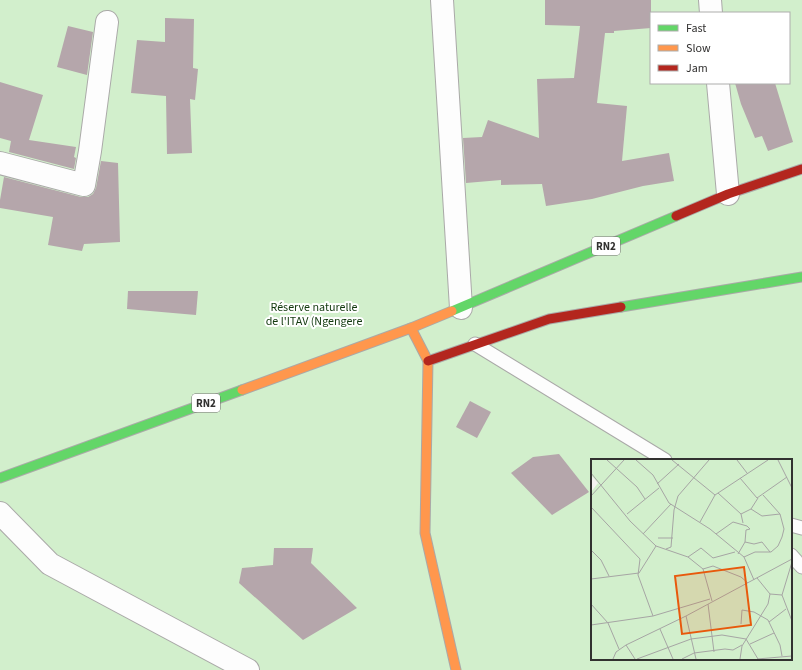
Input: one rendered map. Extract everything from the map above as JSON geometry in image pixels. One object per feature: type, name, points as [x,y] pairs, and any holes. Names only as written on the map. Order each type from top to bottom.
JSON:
[{"type":"main road","name":"RN2","points":[[0,478],[411,328],[728,194],[802,169]]},
{"type":"main road","points":[[428,361],[549,319],[802,277]]},
{"type":"main road","points":[[411,328],[428,361],[424,533],[456,670]]},
{"type":"street","points":[[442,0],[461,308]]},
{"type":"street","points":[[710,0],[711,12]]},
{"type":"street","points":[[0,163],[84,185],[107,22]]},
{"type":"street","points":[[718,84],[728,194]]},
{"type":"street","points":[[0,513],[50,564],[248,670]]},
{"type":"lane","points":[[475,344],[663,459]]},
{"type":"lane","points":[[792,525],[802,528]]},
{"type":"lane","points":[[792,556],[802,567]]},
{"type":"green space","name":"Réserve naturelle de l'ITAV (Ngengere","points":[[0,0],[802,0],[802,670],[0,670]]},
{"type":"building","points":[[545,0],[651,0],[650,28],[605,33],[597,103],[627,106],[622,161],[669,153],[674,181],[643,186],[592,199],[546,206],[542,184],[501,185],[501,180],[466,183],[463,138],[482,137],[488,120],[539,138],[537,79],[574,78],[580,26],[545,25]]},
{"type":"building","points":[[165,18],[194,19],[193,68],[198,69],[195,100],[190,99],[192,153],[167,154],[166,96],[131,93],[137,40],[165,42]]},
{"type":"building","points":[[68,26],[93,32],[87,75],[57,67]]},
{"type":"building","points":[[0,82],[43,95],[29,140],[76,147],[74,169],[9,152],[11,141],[0,138]]},
{"type":"building","points":[[735,84],[775,84],[793,142],[768,151],[762,136],[755,138],[741,104]]},
{"type":"building","points":[[101,161],[118,163],[120,242],[84,244],[82,251],[48,245],[53,217],[0,208],[4,177],[81,197],[88,197],[93,194],[96,188]]},
{"type":"building","points":[[128,291],[198,291],[196,315],[127,309]]},
{"type":"building","points":[[470,401],[491,412],[477,438],[456,427]]},
{"type":"building","points":[[559,454],[589,492],[552,515],[511,473],[533,457]]},
{"type":"building","points":[[274,548],[313,548],[311,563],[357,608],[303,640],[239,583],[242,568],[273,565]]},
{"type":"traffic: fast","points":[[452,311],[676,216]]},
{"type":"traffic: fast","points":[[621,307],[802,277]]},
{"type":"traffic: fast","points":[[0,478],[242,390]]},
{"type":"traffic: slow","points":[[242,390],[411,328],[452,311]]},
{"type":"traffic: slow","points":[[411,328],[428,361],[425,533],[456,670]]},
{"type":"traffic: jam","points":[[676,216],[728,194],[802,169]]},
{"type":"traffic: jam","points":[[428,361],[549,319],[621,307]]}]
